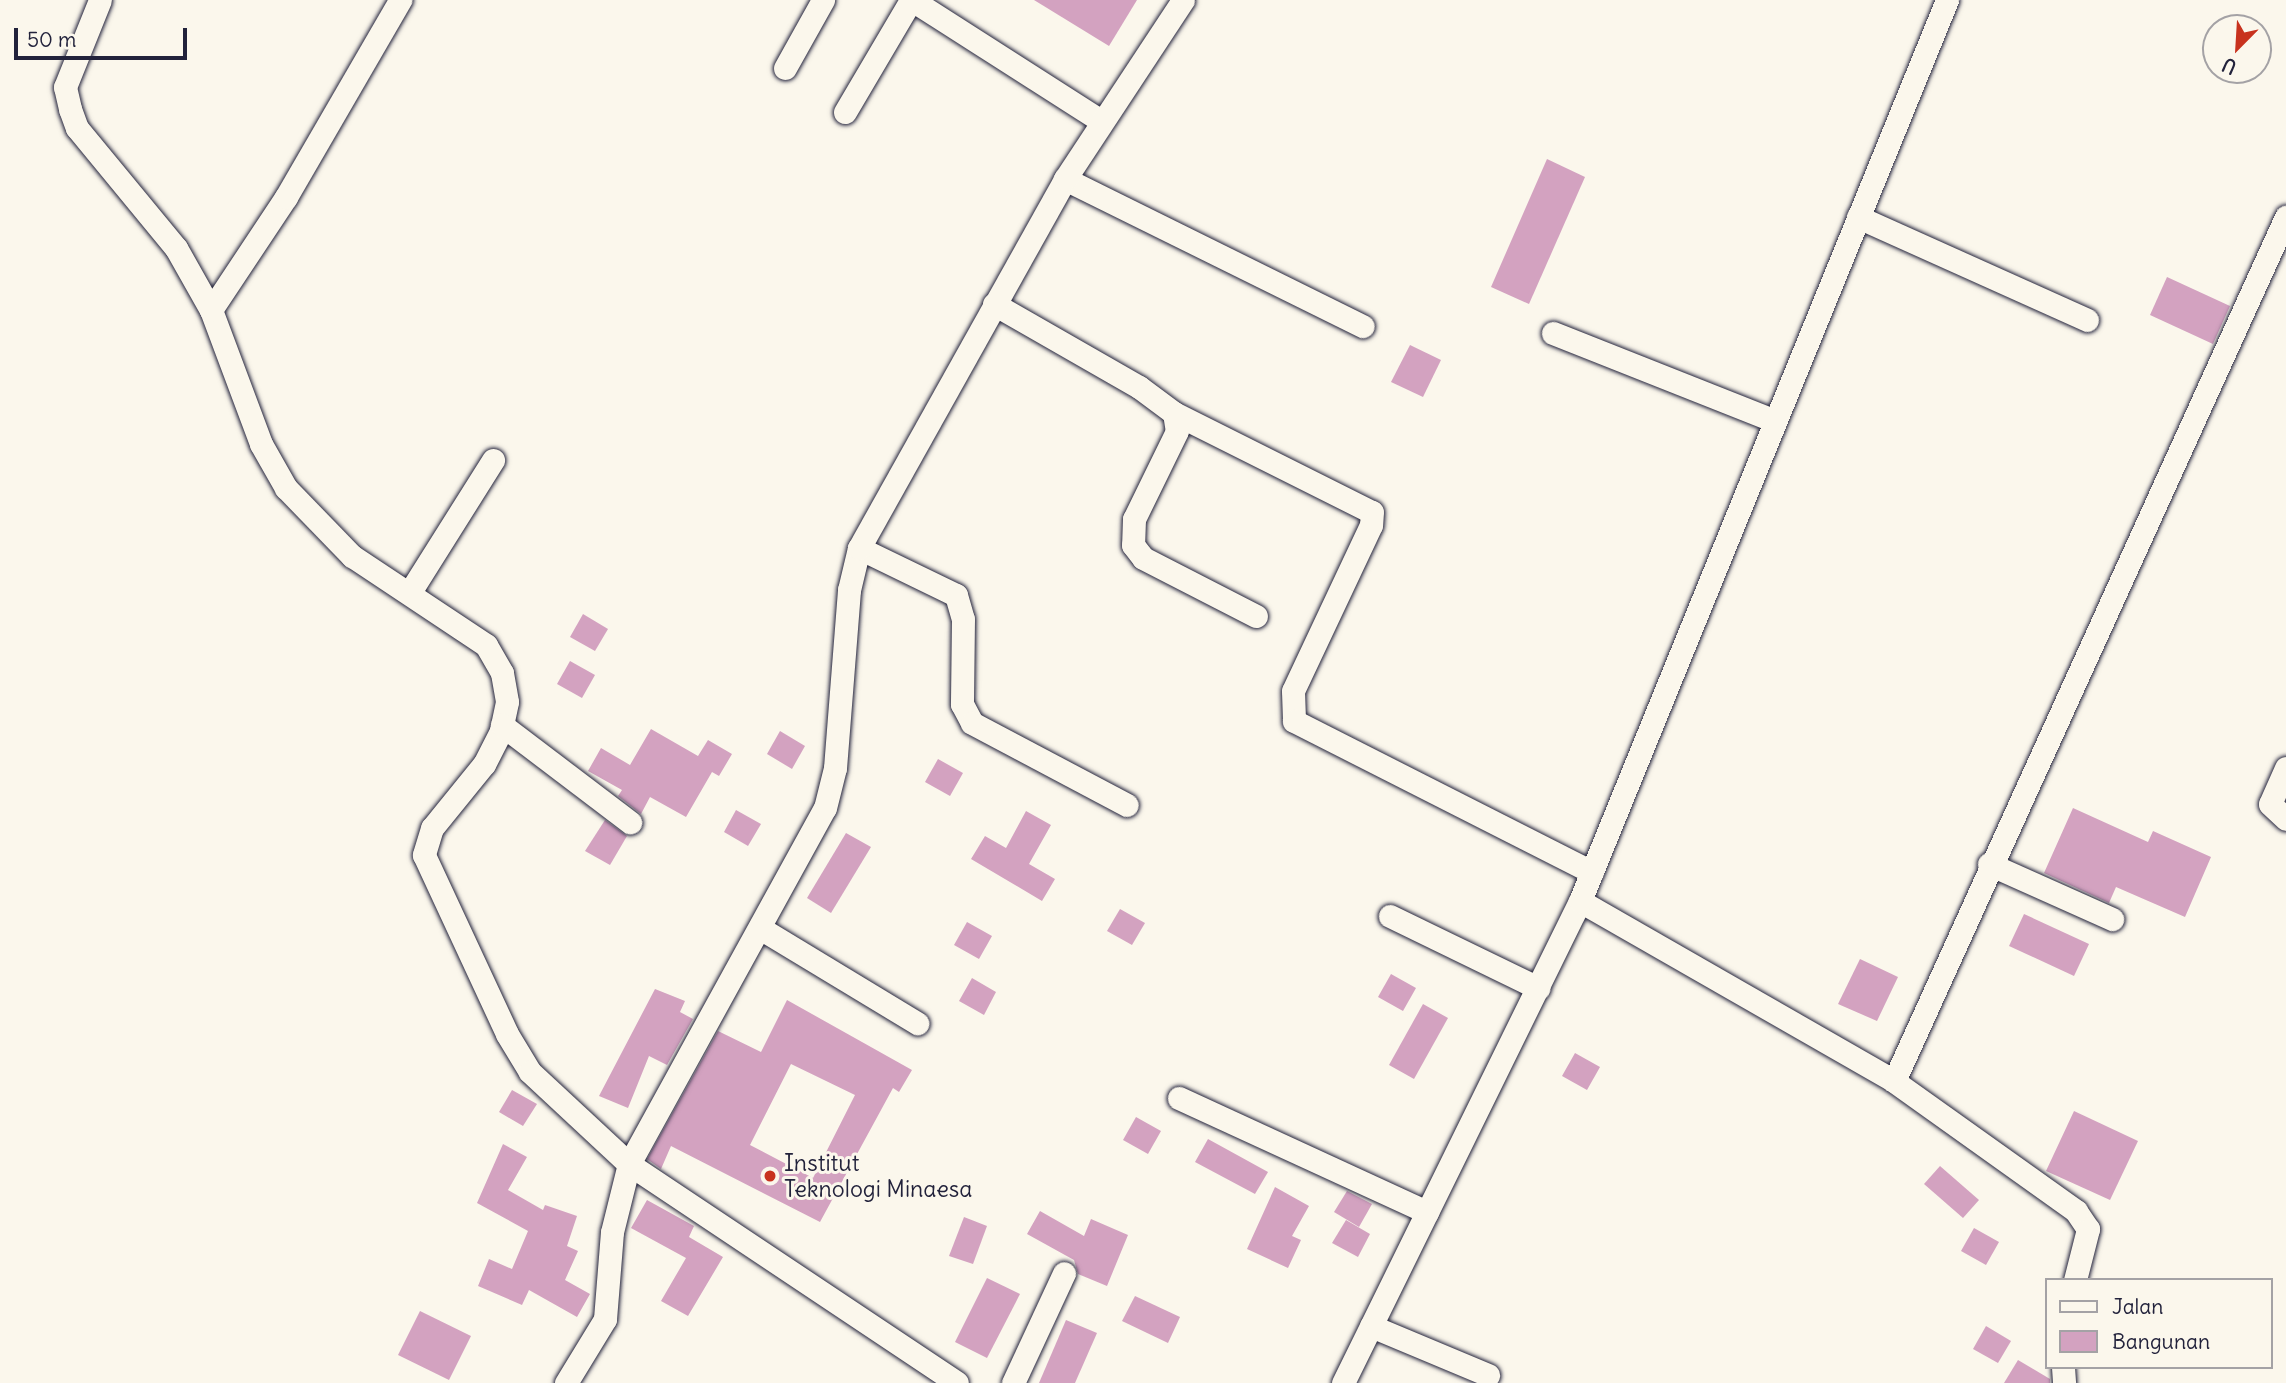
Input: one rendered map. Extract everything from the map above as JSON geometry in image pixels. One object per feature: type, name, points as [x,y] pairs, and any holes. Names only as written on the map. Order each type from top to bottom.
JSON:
[{"type":"street","points":[[100,0],[65,87],[70,109],[78,128],[176,248],[211,310],[261,444],[286,488],[352,556],[410,592],[486,645],[502,673],[506,702],[502,725],[484,764],[432,828],[424,855],[428,871],[530,1072],[629,1164],[957,1383]]},
{"type":"street","points":[[211,310],[286,197],[400,0]]},
{"type":"street","points":[[785,68],[823,0]]},
{"type":"street","points":[[845,112],[911,0],[1101,121]]},
{"type":"street","points":[[566,1383],[605,1319],[611,1232],[629,1164],[825,808],[835,768],[849,590],[859,548],[1065,178],[1182,0]]},
{"type":"street","points":[[1343,1383],[1580,901],[1947,0]]},
{"type":"street","points":[[1065,178],[1363,326]]},
{"type":"street","points":[[1858,216],[2087,320]]},
{"type":"street","points":[[1894,1081],[1989,864],[2286,217]]},
{"type":"street","points":[[994,304],[1139,387],[1174,413],[1371,512],[1371,525],[1293,691],[1294,721],[1592,872]]},
{"type":"street","points":[[1553,333],[1775,421]]},
{"type":"street","points":[[1174,413],[1177,431],[1134,519],[1133,545],[1143,558],[1256,616]]},
{"type":"street","points":[[410,592],[493,460]]},
{"type":"street","points":[[859,548],[956,595],[963,619],[961,704],[972,723],[1127,805]]},
{"type":"street","points":[[502,725],[630,822]]},
{"type":"street","points":[[2286,768],[2270,804],[2286,819]]},
{"type":"street","points":[[1989,864],[2112,919]]},
{"type":"street","points":[[1580,901],[1894,1081],[2076,1211],[2088,1229],[2076,1278]]},
{"type":"street","points":[[1390,916],[1538,988]]},
{"type":"street","points":[[760,928],[918,1023]]},
{"type":"street","points":[[1179,1098],[1427,1212]]},
{"type":"street","points":[[1013,1383],[1064,1273]]},
{"type":"street","points":[[1371,1326],[1488,1375]]},
{"type":"building","points":[[1034,0],[1137,0],[1109,46]]},
{"type":"building","points":[[1547,159],[1585,177],[1529,304],[1491,287]]},
{"type":"building","points":[[2167,277],[2230,306],[2213,344],[2150,315]]},
{"type":"building","points":[[1410,345],[1441,360],[1423,397],[1391,382]]},
{"type":"building","points":[[583,614],[608,629],[595,651],[570,637]]},
{"type":"building","points":[[570,661],[595,675],[582,698],[557,684]]},
{"type":"building","points":[[651,729],[698,756],[708,740],[732,754],[719,776],[712,772],[686,817],[650,797],[641,814],[618,796],[622,790],[588,771],[601,748],[630,765]]},
{"type":"building","points":[[780,731],[805,746],[792,769],[767,754]]},
{"type":"building","points":[[938,759],[963,773],[950,796],[925,782]]},
{"type":"building","points":[[2073,808],[2148,842],[2153,831],[2211,857],[2185,917],[2116,887],[2109,903],[2044,873]]},
{"type":"building","points":[[736,810],[761,824],[748,846],[724,832]]},
{"type":"building","points":[[1026,811],[1051,825],[1029,864],[1055,879],[1042,901],[971,859],[985,836],[1006,848]]},
{"type":"building","points":[[605,820],[627,836],[610,865],[585,851]]},
{"type":"building","points":[[846,833],[871,847],[831,913],[807,898]]},
{"type":"building","points":[[1120,909],[1145,923],[1132,945],[1107,931]]},
{"type":"building","points":[[2024,914],[2089,944],[2074,976],[2009,946]]},
{"type":"building","points":[[967,922],[992,936],[979,959],[954,945]]},
{"type":"building","points":[[1860,959],[1898,977],[1877,1021],[1838,1004]]},
{"type":"building","points":[[1391,974],[1416,988],[1403,1011],[1378,997]]},
{"type":"building","points":[[972,978],[996,992],[984,1015],[959,1001]]},
{"type":"building","points":[[655,989],[685,1001],[680,1012],[693,1019],[667,1065],[649,1056],[628,1108],[599,1096]]},
{"type":"building","points":[[787,1000],[912,1070],[899,1092],[893,1088],[820,1222],[671,1146],[661,1169],[647,1159],[718,1031],[761,1052]],"holes":[[[791,1064],[855,1095],[813,1178],[750,1145]]]},
{"type":"building","points":[[1423,1004],[1448,1018],[1414,1079],[1389,1065]]},
{"type":"building","points":[[1575,1053],[1600,1067],[1587,1090],[1562,1076]]},
{"type":"building","points":[[512,1090],[537,1104],[523,1126],[499,1112]]},
{"type":"building","points":[[2074,1111],[2138,1141],[2110,1200],[2046,1171]]},
{"type":"building","points":[[1136,1117],[1161,1131],[1148,1154],[1123,1140]]},
{"type":"building","points":[[1208,1139],[1268,1172],[1255,1194],[1195,1162]]},
{"type":"building","points":[[503,1144],[527,1157],[508,1190],[543,1210],[545,1205],[577,1216],[567,1246],[578,1251],[565,1280],[590,1294],[577,1317],[529,1290],[522,1305],[478,1286],[489,1259],[512,1269],[528,1231],[477,1203]]},
{"type":"building","points":[[1940,1166],[1979,1200],[1963,1218],[1924,1184]]},
{"type":"building","points":[[1275,1187],[1309,1206],[1292,1236],[1301,1240],[1288,1268],[1247,1249]]},
{"type":"building","points":[[1347,1191],[1372,1204],[1359,1227],[1334,1212]]},
{"type":"building","points":[[647,1200],[694,1226],[689,1237],[723,1257],[688,1316],[661,1301],[686,1258],[631,1228]]},
{"type":"building","points":[[1040,1211],[1084,1236],[1091,1219],[1128,1235],[1107,1286],[1078,1274],[1074,1260],[1027,1234]]},
{"type":"building","points":[[964,1217],[987,1226],[973,1264],[949,1256]]},
{"type":"building","points":[[1346,1220],[1370,1234],[1358,1257],[1332,1243]]},
{"type":"building","points":[[1974,1228],[1999,1242],[1986,1265],[1961,1251]]},
{"type":"building","points":[[987,1278],[1020,1294],[987,1358],[955,1342]]},
{"type":"building","points":[[1135,1296],[1180,1317],[1168,1343],[1122,1321]]},
{"type":"building","points":[[420,1311],[471,1336],[449,1380],[398,1355]]},
{"type":"building","points":[[1066,1320],[1097,1333],[1075,1383],[1039,1383]]},
{"type":"building","points":[[1986,1326],[2011,1341],[1998,1363],[1973,1349]]},
{"type":"building","points":[[2018,1360],[2050,1379],[2050,1383],[2004,1383]]},
{"type":"place","name":"Institut Teknologi Minaesa","points":[[770,1176]]}]
